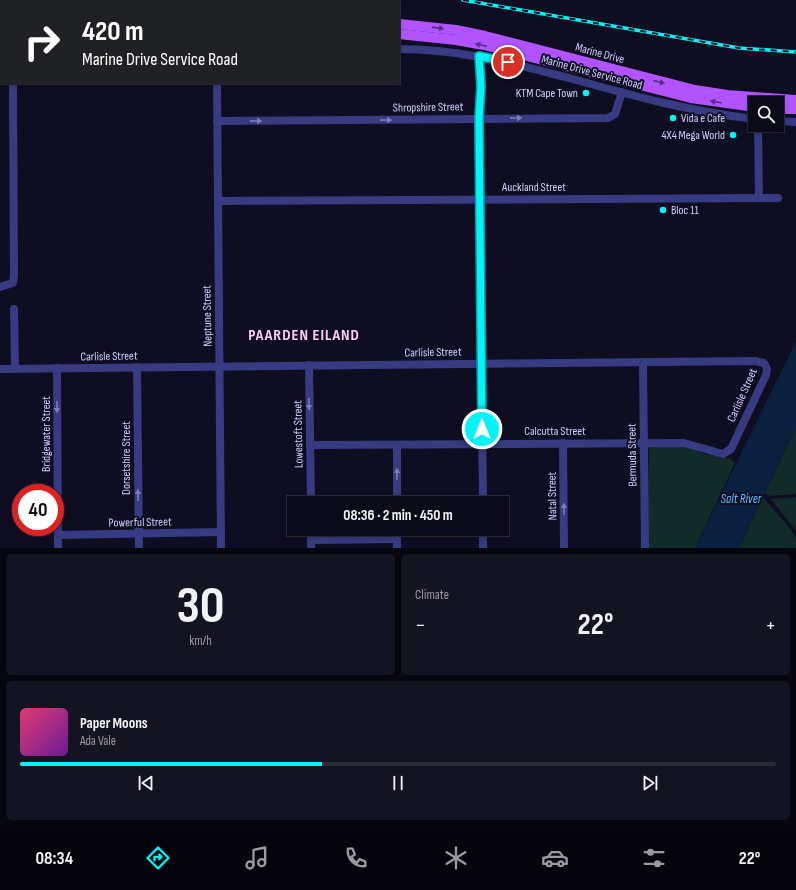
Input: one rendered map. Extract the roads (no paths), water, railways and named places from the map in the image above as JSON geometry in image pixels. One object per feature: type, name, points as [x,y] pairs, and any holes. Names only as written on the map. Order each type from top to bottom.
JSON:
[{"type":"main road","name":"Marine Drive","points":[[400,24],[456,30],[485,36],[695,90],[796,106]]},
{"type":"main road","name":"Marine Drive","points":[[400,34],[456,40],[484,45],[691,98],[748,106]]},
{"type":"main road","name":"Marine Drive","points":[[784,108],[796,106]]},
{"type":"street","name":"Marine Drive Service Road","points":[[400,49],[423,49],[495,58],[691,110],[748,118]]},
{"type":"street","points":[[479,56],[481,86],[479,118],[483,496]]},
{"type":"street","points":[[0,287],[8,286],[14,282],[13,84]]},
{"type":"street","name":"Neptune Street","points":[[217,84],[221,548]]},
{"type":"street","name":"Shropshire Street","points":[[217,121],[608,118],[615,114],[622,92]]},
{"type":"street","points":[[784,121],[796,122]]},
{"type":"street","points":[[758,132],[759,198]]},
{"type":"street","name":"Auckland Street","points":[[219,201],[778,198]]},
{"type":"street","points":[[14,309],[15,368]]},
{"type":"street","name":"Bermuda Street","points":[[643,362],[645,548]]},
{"type":"street","name":"Carlisle Street","points":[[0,368],[137,368],[482,363],[762,362],[767,369],[766,375],[731,448],[725,454]]},
{"type":"street","name":"Lowestoft Street","points":[[309,365],[311,496]]},
{"type":"street","name":"Bridgewater Street","points":[[57,368],[58,484]]},
{"type":"street","name":"Dorsetshire Street","points":[[137,368],[139,548]]},
{"type":"street","name":"Calcutta Street","points":[[310,445],[397,446],[643,442],[688,443],[720,454],[725,454]]},
{"type":"street","name":"Natal Street","points":[[563,444],[564,548]]},
{"type":"street","points":[[397,446],[397,496]]},
{"type":"street","name":"Powerful Street","points":[[64,535],[221,532]]},
{"type":"street","name":"Bridgewater Street","points":[[58,536],[58,548]]},
{"type":"street","points":[[483,536],[484,548]]},
{"type":"street","points":[[311,544],[397,539],[397,548]]},
{"type":"water","name":"Salt River","points":[[796,341],[796,427],[739,548],[695,548]]},
{"type":"railway","points":[[463,0],[739,48],[796,52]]},
{"type":"place","name":"KTM Cape Town","points":[[586,93]]},
{"type":"place","name":"Vida e Cafe","points":[[673,118]]},
{"type":"place","name":"4X4 Mega World","points":[[733,135]]},
{"type":"place","name":"Bloc 11","points":[[663,210]]},
{"type":"district","name":"PAARDEN EILAND","points":[[304,334]]}]
